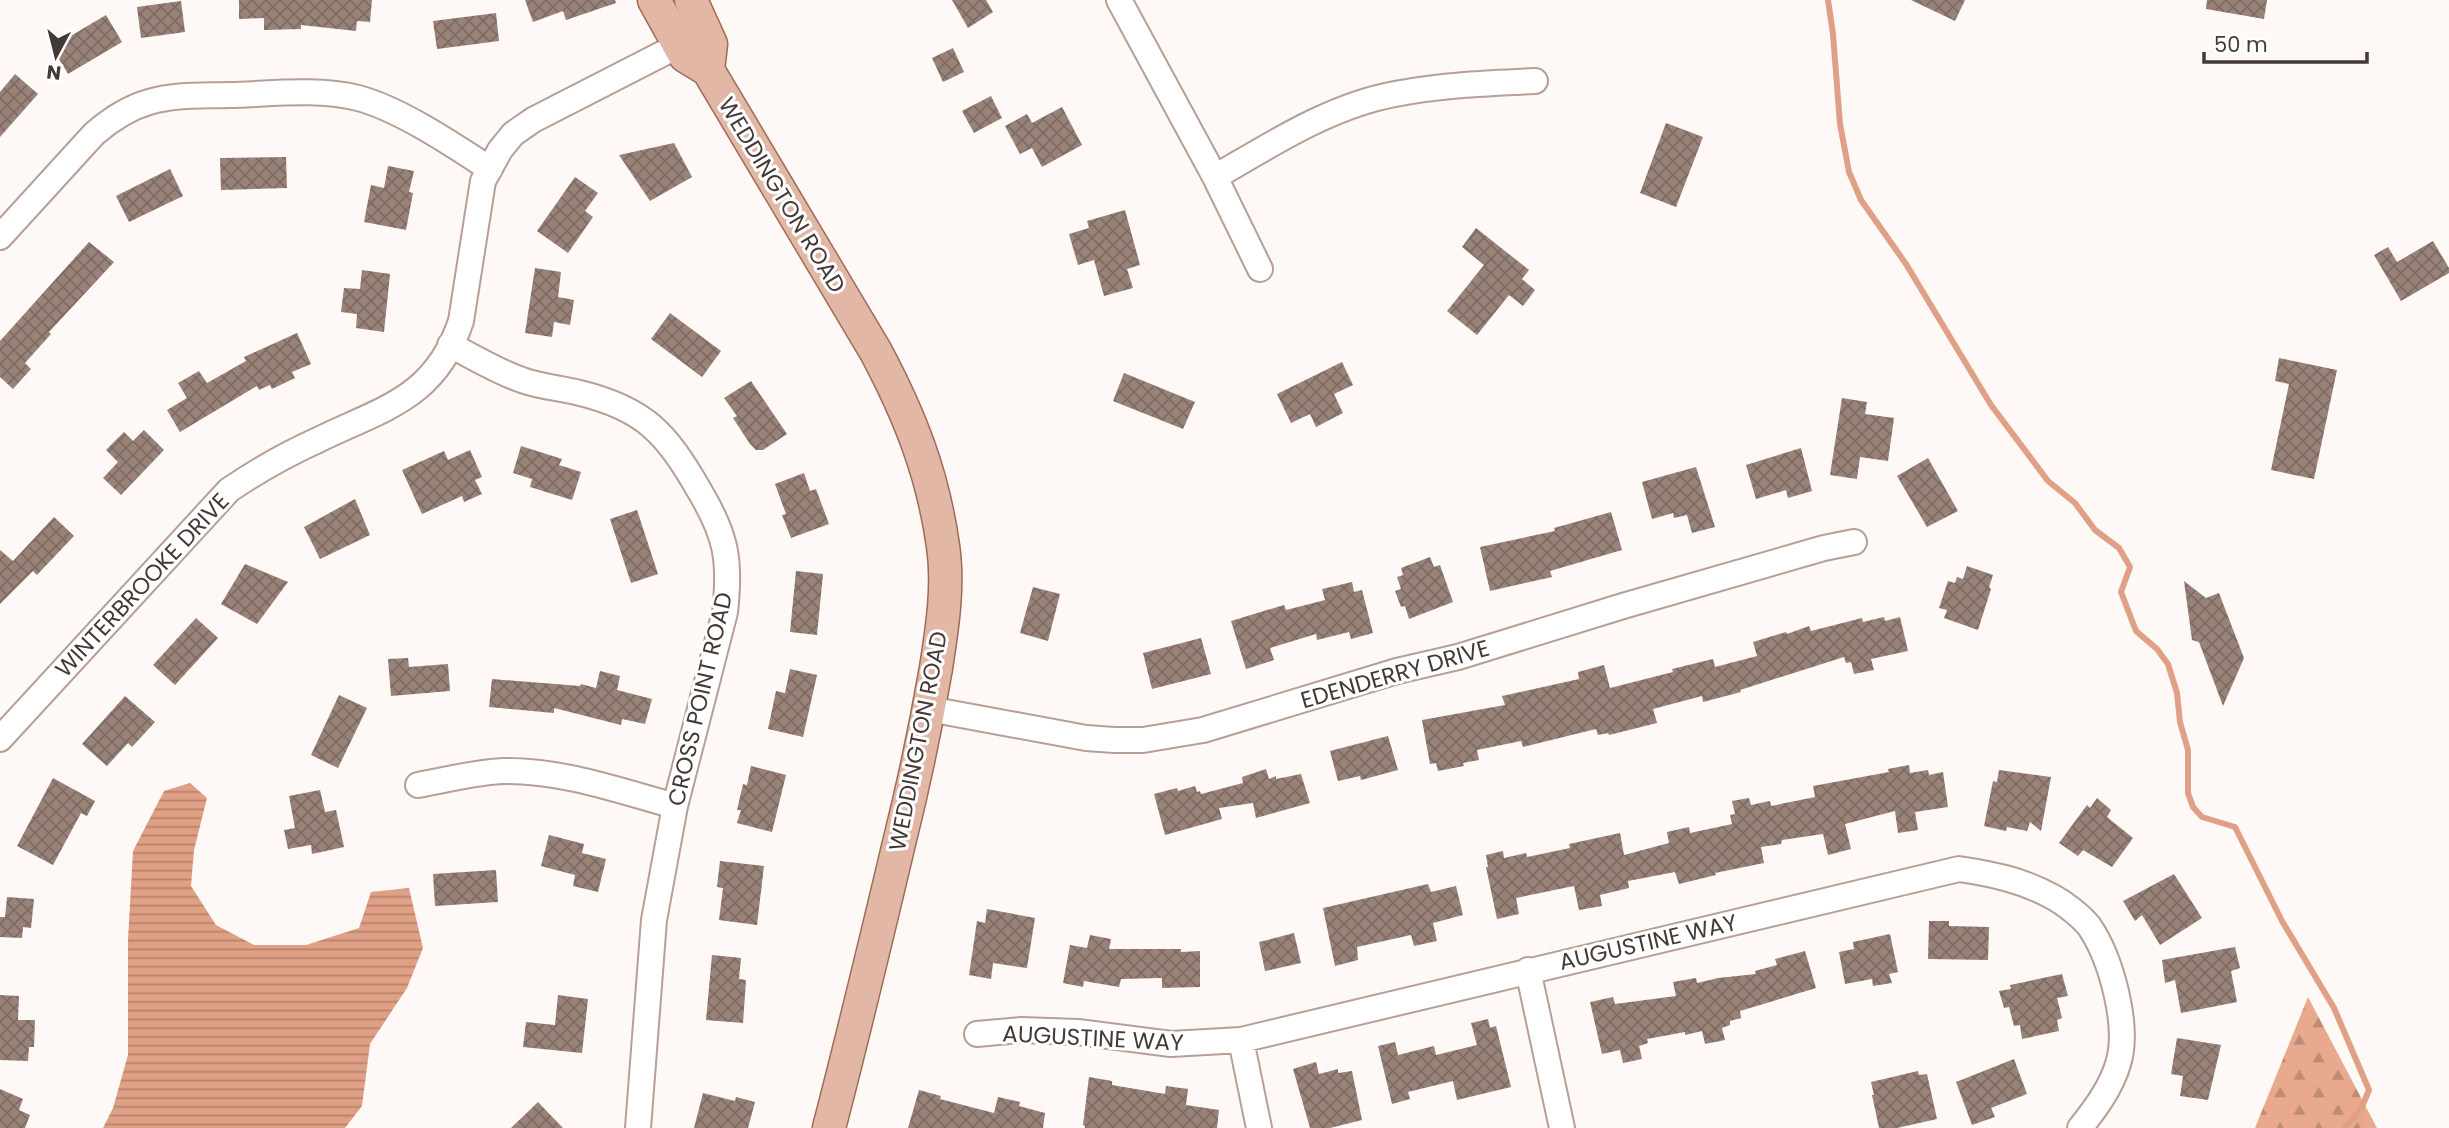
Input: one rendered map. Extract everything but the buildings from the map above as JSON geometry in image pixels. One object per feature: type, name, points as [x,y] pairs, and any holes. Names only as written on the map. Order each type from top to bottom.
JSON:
[{"type":"main road","name":"WEDDINGTON ROAD","points":[[654,0],[692,38],[711,44],[708,70],[900,397],[918,438],[930,476],[944,548],[940,642],[929,709],[913,789],[829,1128]]},
{"type":"main road","name":"WEDDINGTON ROAD","points":[[691,0],[692,38]]},
{"type":"street","points":[[1118,0],[1215,177],[1260,269]]},
{"type":"street","name":"WINTERBROOKE DRIVE","points":[[0,739],[229,490],[318,439],[396,405],[429,377],[450,345],[461,321],[481,190],[500,150],[513,134],[533,120],[692,38]]},
{"type":"street","points":[[1215,177],[1281,138],[1360,103],[1393,94],[1457,84],[1535,81]]},
{"type":"street","points":[[0,237],[108,122],[140,105],[171,97],[299,93],[358,98],[443,139],[490,169]]},
{"type":"street","name":"CROSS POINT ROAD","points":[[450,345],[520,380],[581,393],[622,406],[646,419],[674,451],[712,512],[725,547],[728,587],[714,657],[675,806],[654,920],[638,1128]]},
{"type":"street","name":"EDENDERRY DRIVE","points":[[929,709],[1086,737],[1143,740],[1172,737],[1854,542]]},
{"type":"street","points":[[418,785],[502,771],[534,772],[577,780],[675,806]]},
{"type":"street","name":"AUGUSTINE WAY","points":[[977,1034],[1021,1030],[1078,1032],[1171,1044],[1241,1040],[1959,869],[2009,877],[2053,897],[2088,925],[2113,976],[2121,1017],[2119,1063],[2101,1101],[2080,1128]]},
{"type":"street","points":[[1528,970],[1562,1128]]},
{"type":"street","points":[[1241,1040],[1259,1128]]},
{"type":"green space","points":[[2308,997],[2377,1128],[2255,1128]]},
{"type":"shaded area","points":[[190,783],[207,798],[194,850],[191,886],[216,925],[254,945],[306,945],[359,928],[371,892],[409,888],[423,948],[407,988],[370,1044],[362,1106],[345,1128],[103,1128],[113,1108],[128,1055],[128,940],[133,851],[164,791]]},
{"type":"waterway","points":[[1828,0],[1840,124],[1849,172],[1861,200],[1906,264],[1991,405],[2048,481],[2075,503],[2095,530],[2119,548],[2130,567],[2121,592],[2136,631],[2157,649],[2168,664],[2177,693],[2180,722],[2188,750],[2188,793],[2193,807],[2202,817],[2235,827],[2282,921],[2334,1008],[2369,1090],[2361,1109],[2345,1128]]}]
